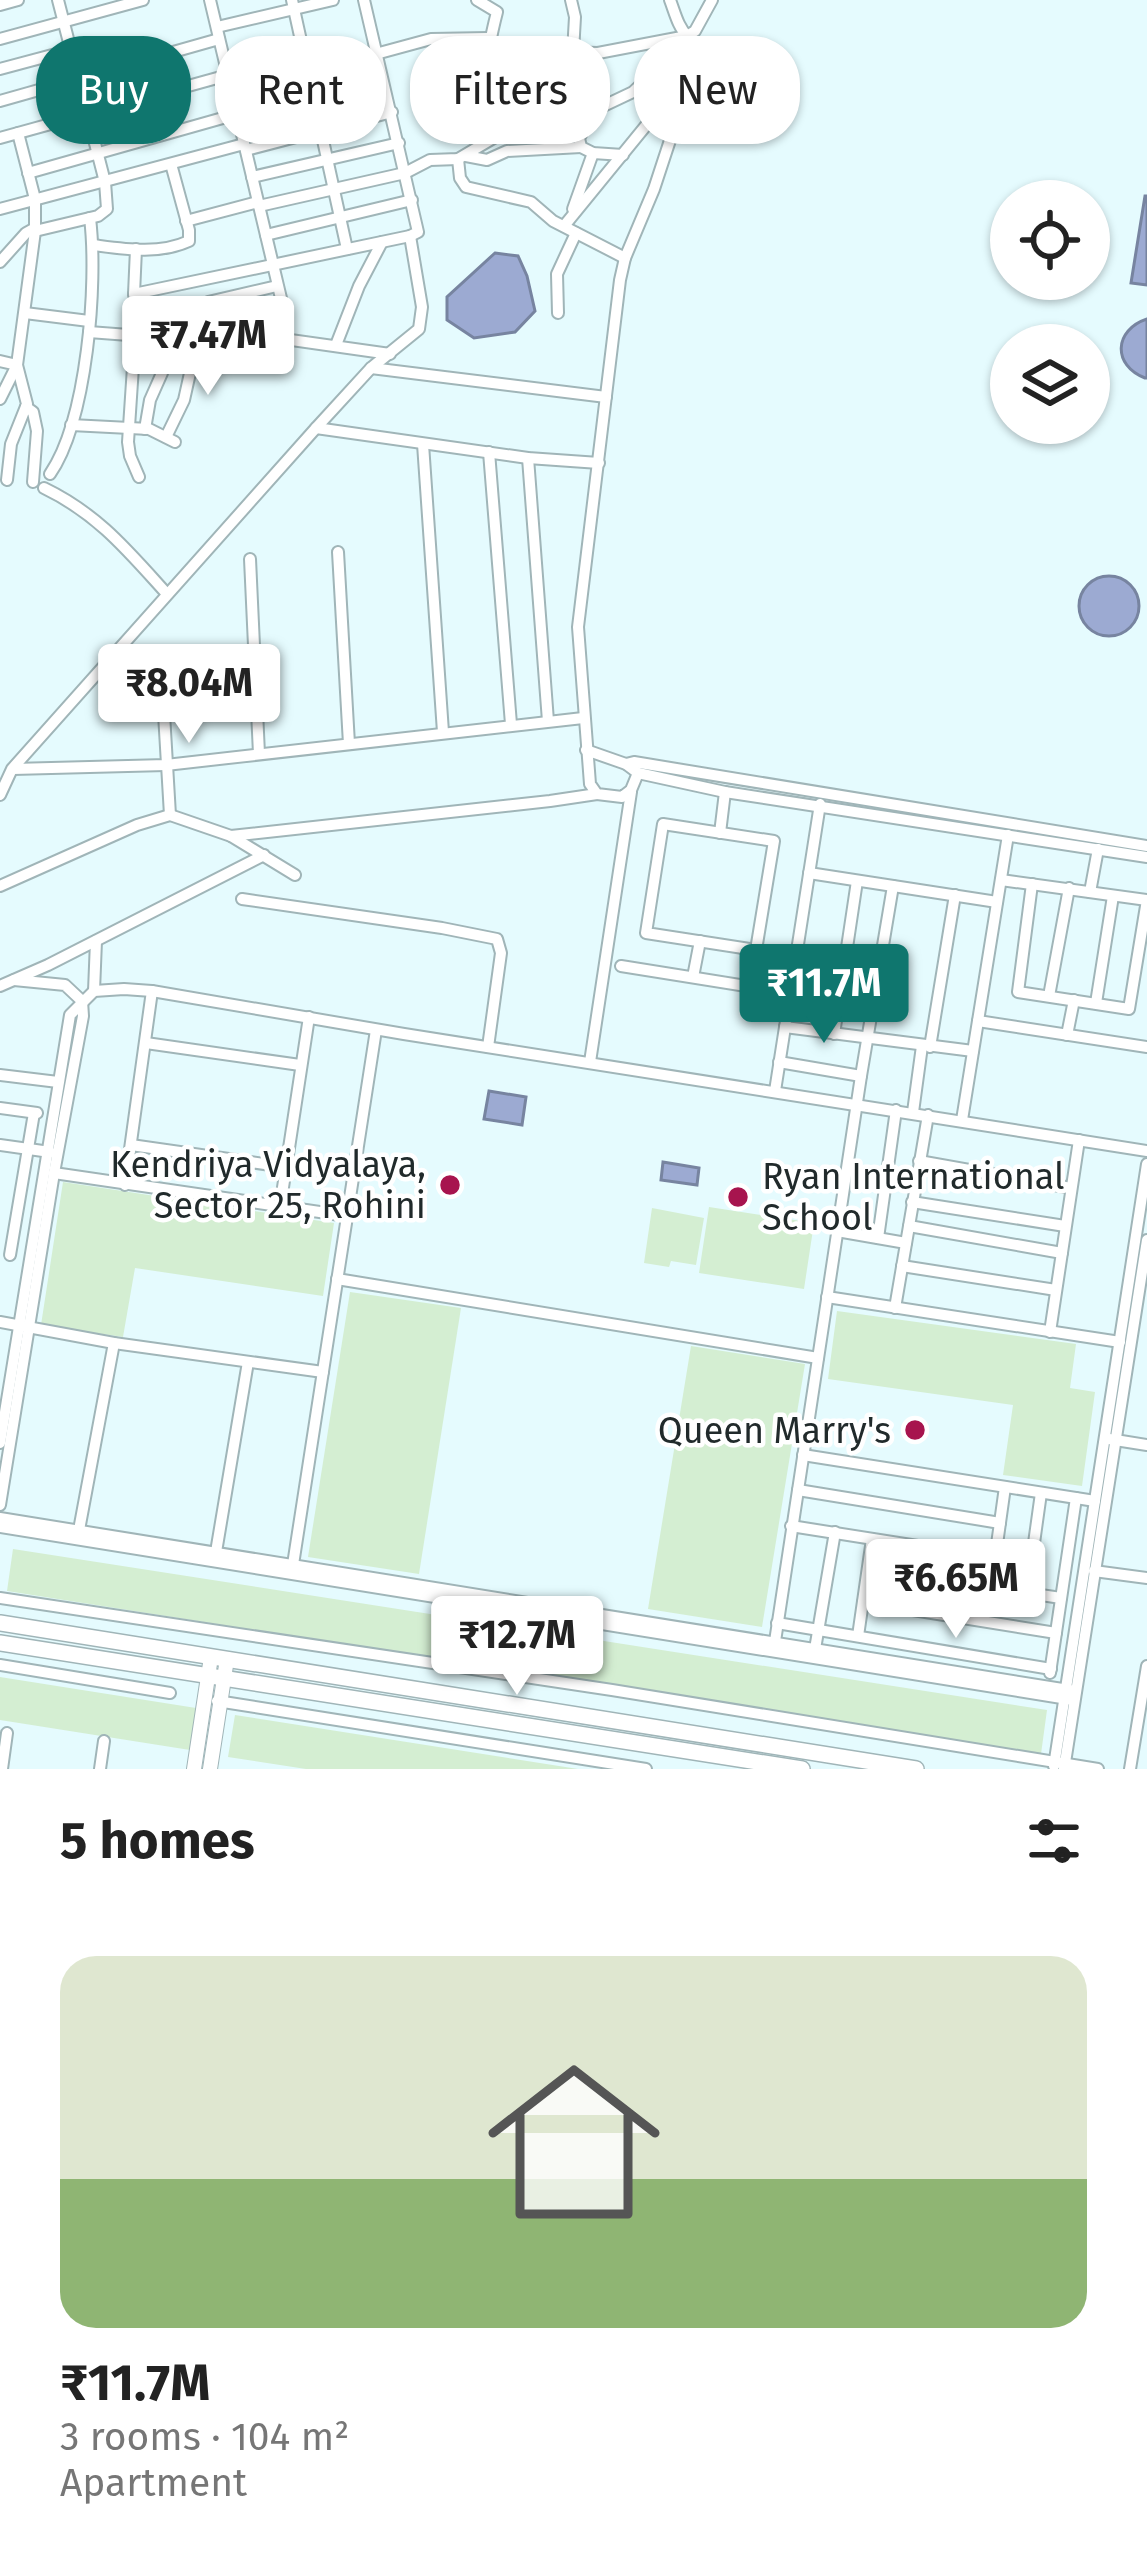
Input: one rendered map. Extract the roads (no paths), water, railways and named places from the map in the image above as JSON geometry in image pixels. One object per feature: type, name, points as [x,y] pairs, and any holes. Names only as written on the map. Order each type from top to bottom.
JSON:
[{"type":"main road","points":[[0,1623],[916,1769]]},
{"type":"main road","points":[[0,1643],[802,1769]]},
{"type":"main road","points":[[760,1762],[762,1744]]},
{"type":"street","points":[[0,5],[18,0]]},
{"type":"street","points":[[58,0],[68,36]]},
{"type":"street","points":[[0,39],[143,0]]},
{"type":"street","points":[[210,0],[219,36]]},
{"type":"street","points":[[191,42],[293,5],[333,0]]},
{"type":"street","points":[[364,0],[373,36]]},
{"type":"street","points":[[477,0],[497,12],[490,36]]},
{"type":"street","points":[[573,36],[572,3],[589,0]]},
{"type":"street","points":[[687,36],[671,3],[690,0]]},
{"type":"street","points":[[690,36],[712,0]]},
{"type":"street","points":[[293,5],[300,36]]},
{"type":"street","points":[[0,69],[36,59]]},
{"type":"street","points":[[134,294],[418,232],[386,89]]},
{"type":"street","points":[[0,101],[36,91]]},
{"type":"street","points":[[386,114],[392,112]]},
{"type":"street","points":[[28,173],[215,120]]},
{"type":"street","points":[[0,138],[36,128]]},
{"type":"street","points":[[0,399],[17,365],[35,230],[34,199],[18,133]]},
{"type":"street","points":[[570,226],[634,141]]},
{"type":"street","points":[[252,177],[399,143]]},
{"type":"street","points":[[0,262],[26,232],[103,213],[105,182],[94,144]]},
{"type":"street","points":[[244,144],[285,315],[286,338]]},
{"type":"street","points":[[0,208],[258,144]]},
{"type":"street","points":[[324,144],[347,249]]},
{"type":"street","points":[[482,144],[462,158],[460,178],[466,187],[531,202],[545,216],[625,258]]},
{"type":"street","points":[[558,313],[556,274],[586,167],[583,144]]},
{"type":"street","points":[[597,794],[590,784],[586,750],[578,627],[625,258],[669,144]]},
{"type":"street","points":[[186,221],[405,172],[430,160],[487,160],[507,151],[587,150],[623,155]]},
{"type":"street","points":[[93,245],[164,249],[184,244],[190,237],[171,164]]},
{"type":"street","points":[[266,236],[412,200]]},
{"type":"street","points":[[50,474],[71,424],[89,327],[94,276],[89,218]]},
{"type":"street","points":[[1,791],[12,769],[316,428],[371,368],[416,333],[422,319],[410,236]]},
{"type":"street","points":[[336,345],[382,242]]},
{"type":"street","points":[[136,249],[134,294],[139,320],[129,428],[130,456],[139,477]]},
{"type":"street","points":[[71,424],[145,429],[171,440],[184,400],[194,338],[208,302],[278,286]]},
{"type":"street","points":[[25,313],[135,337],[194,338],[220,330],[390,354]]},
{"type":"street","points":[[145,429],[150,400],[162,373],[164,338]]},
{"type":"street","points":[[0,361],[17,365]]},
{"type":"street","points":[[7,480],[11,443],[26,407],[17,365]]},
{"type":"street","points":[[371,368],[606,397]]},
{"type":"street","points":[[26,407],[33,412],[37,431],[38,485],[94,518],[167,594]]},
{"type":"street","points":[[316,428],[528,458],[599,463]]},
{"type":"street","points":[[423,444],[443,732]]},
{"type":"street","points":[[489,452],[511,724]]},
{"type":"street","points":[[528,458],[548,721]]},
{"type":"street","points":[[338,552],[349,744]]},
{"type":"street","points":[[250,559],[259,754]]},
{"type":"street","points":[[163,680],[170,815]]},
{"type":"street","points":[[12,769],[166,766],[583,718]]},
{"type":"street","points":[[586,750],[638,773],[724,792],[821,800],[1147,846]]},
{"type":"street","points":[[626,764],[1147,857]]},
{"type":"street","points":[[590,1062],[631,790],[638,773]]},
{"type":"street","points":[[231,836],[597,794],[622,797],[631,790]]},
{"type":"street","points":[[720,833],[724,792]]},
{"type":"street","points":[[775,1091],[821,800]]},
{"type":"street","points":[[0,886],[170,815],[231,836],[295,875]]},
{"type":"street","points":[[663,824],[774,841],[756,950],[700,941],[646,933],[663,824]]},
{"type":"street","points":[[962,1120],[1008,835]]},
{"type":"street","points":[[1090,892],[1098,849]]},
{"type":"street","points":[[0,986],[264,855]]},
{"type":"street","points":[[809,873],[997,902]]},
{"type":"street","points":[[1001,880],[1069,888],[1147,900],[1130,1009],[1018,992],[1032,884]]},
{"type":"street","points":[[834,1034],[857,881]]},
{"type":"street","points":[[774,1647],[893,886]]},
{"type":"street","points":[[1049,996],[1069,888]]},
{"type":"street","points":[[913,1112],[955,895]]},
{"type":"street","points":[[1096,1004],[1113,896]]},
{"type":"street","points":[[242,899],[497,939],[501,961],[488,1048]]},
{"type":"street","points":[[94,991],[96,941]]},
{"type":"street","points":[[693,977],[700,941]]},
{"type":"street","points":[[621,966],[790,993]]},
{"type":"street","points":[[14,980],[65,985],[82,1000],[83,1016],[29,1258],[23,1327]]},
{"type":"street","points":[[0,1443],[53,1173],[52,1116],[70,1016],[94,991],[152,991],[1147,1151]]},
{"type":"street","points":[[125,1185],[152,991]]},
{"type":"street","points":[[1067,1035],[1074,1000]]},
{"type":"street","points":[[280,1207],[309,1016]]},
{"type":"street","points":[[978,1022],[1147,1047]]},
{"type":"street","points":[[784,1027],[974,1052]]},
{"type":"street","points":[[292,1569],[376,1030]]},
{"type":"street","points":[[146,1043],[300,1065]]},
{"type":"street","points":[[779,1062],[861,1076]]},
{"type":"street","points":[[0,1075],[58,1082]]},
{"type":"street","points":[[0,1108],[52,1116]]},
{"type":"street","points":[[878,1238],[896,1110]]},
{"type":"street","points":[[29,1258],[5,1254],[34,1113]]},
{"type":"street","points":[[895,1308],[928,1115]]},
{"type":"street","points":[[1050,1331],[1079,1140]]},
{"type":"street","points":[[131,1144],[285,1167]]},
{"type":"street","points":[[0,1145],[52,1152]]},
{"type":"street","points":[[919,1161],[1071,1188]]},
{"type":"street","points":[[1070,1694],[1094,1571],[1095,1501],[1111,1440],[1120,1342],[1144,1212],[1147,1164]]},
{"type":"street","points":[[53,1173],[347,1216]]},
{"type":"street","points":[[912,1202],[1066,1226]]},
{"type":"street","points":[[909,1226],[1062,1253]]},
{"type":"street","points":[[837,1231],[906,1243]]},
{"type":"street","points":[[1059,1766],[1147,1240]]},
{"type":"street","points":[[902,1266],[1056,1290]]},
{"type":"street","points":[[337,1279],[818,1358]]},
{"type":"street","points":[[827,1297],[1120,1342]]},
{"type":"street","points":[[1,1327],[323,1372]]},
{"type":"street","points":[[80,1530],[114,1343]]},
{"type":"street","points":[[216,1552],[248,1362]]},
{"type":"street","points":[[0,1505],[8,1398]]},
{"type":"street","points":[[1111,1440],[1147,1445]]},
{"type":"street","points":[[803,1455],[1095,1501]]},
{"type":"street","points":[[991,1587],[1005,1487]]},
{"type":"street","points":[[797,1490],[1000,1522]]},
{"type":"street","points":[[1027,1593],[1041,1492]]},
{"type":"street","points":[[1048,1687],[1076,1498]]},
{"type":"street","points":[[0,1517],[292,1569]]},
{"type":"street","points":[[791,1526],[994,1558]]},
{"type":"street","points":[[0,1527],[1070,1694]]},
{"type":"street","points":[[814,1649],[835,1532]]},
{"type":"street","points":[[858,1636],[872,1539]]},
{"type":"street","points":[[868,1569],[1061,1598]]},
{"type":"street","points":[[1094,1571],[1147,1578]]},
{"type":"street","points":[[0,1598],[1098,1769]]},
{"type":"street","points":[[863,1602],[1056,1633]]},
{"type":"street","points":[[777,1623],[1051,1669]]},
{"type":"street","points":[[774,1647],[814,1649],[1070,1694]]},
{"type":"street","points":[[210,1769],[219,1658]]},
{"type":"street","points":[[0,1665],[170,1693]]},
{"type":"street","points":[[1130,1769],[1143,1714],[1147,1666]]},
{"type":"street","points":[[194,1769],[213,1700]]},
{"type":"street","points":[[213,1700],[646,1769]]},
{"type":"street","points":[[2,1769],[7,1733]]},
{"type":"street","points":[[100,1769],[104,1742]]},
{"type":"water","points":[[1147,196],[1147,285],[1131,283]]},
{"type":"water","points":[[495,253],[518,256],[535,311],[515,332],[474,338],[447,320],[447,297]]},
{"type":"water","points":[[1147,319],[1145,378],[1127,365],[1121,348],[1128,331]]},
{"type":"water","points":[[1109,576],[1130,585],[1139,606],[1130,627],[1109,636],[1088,627],[1079,606],[1088,585]]},
{"type":"water","points":[[489,1091],[526,1097],[522,1125],[484,1119]]},
{"type":"water","points":[[663,1162],[699,1168],[697,1185],[661,1180]]},
{"type":"place","name":"Kendriya Vidyalaya, Sector 25, Rohini","points":[[450,1185]]},
{"type":"place","name":"Ryan International School","points":[[738,1197]]},
{"type":"place","name":"Queen Marry's","points":[[915,1430]]}]
